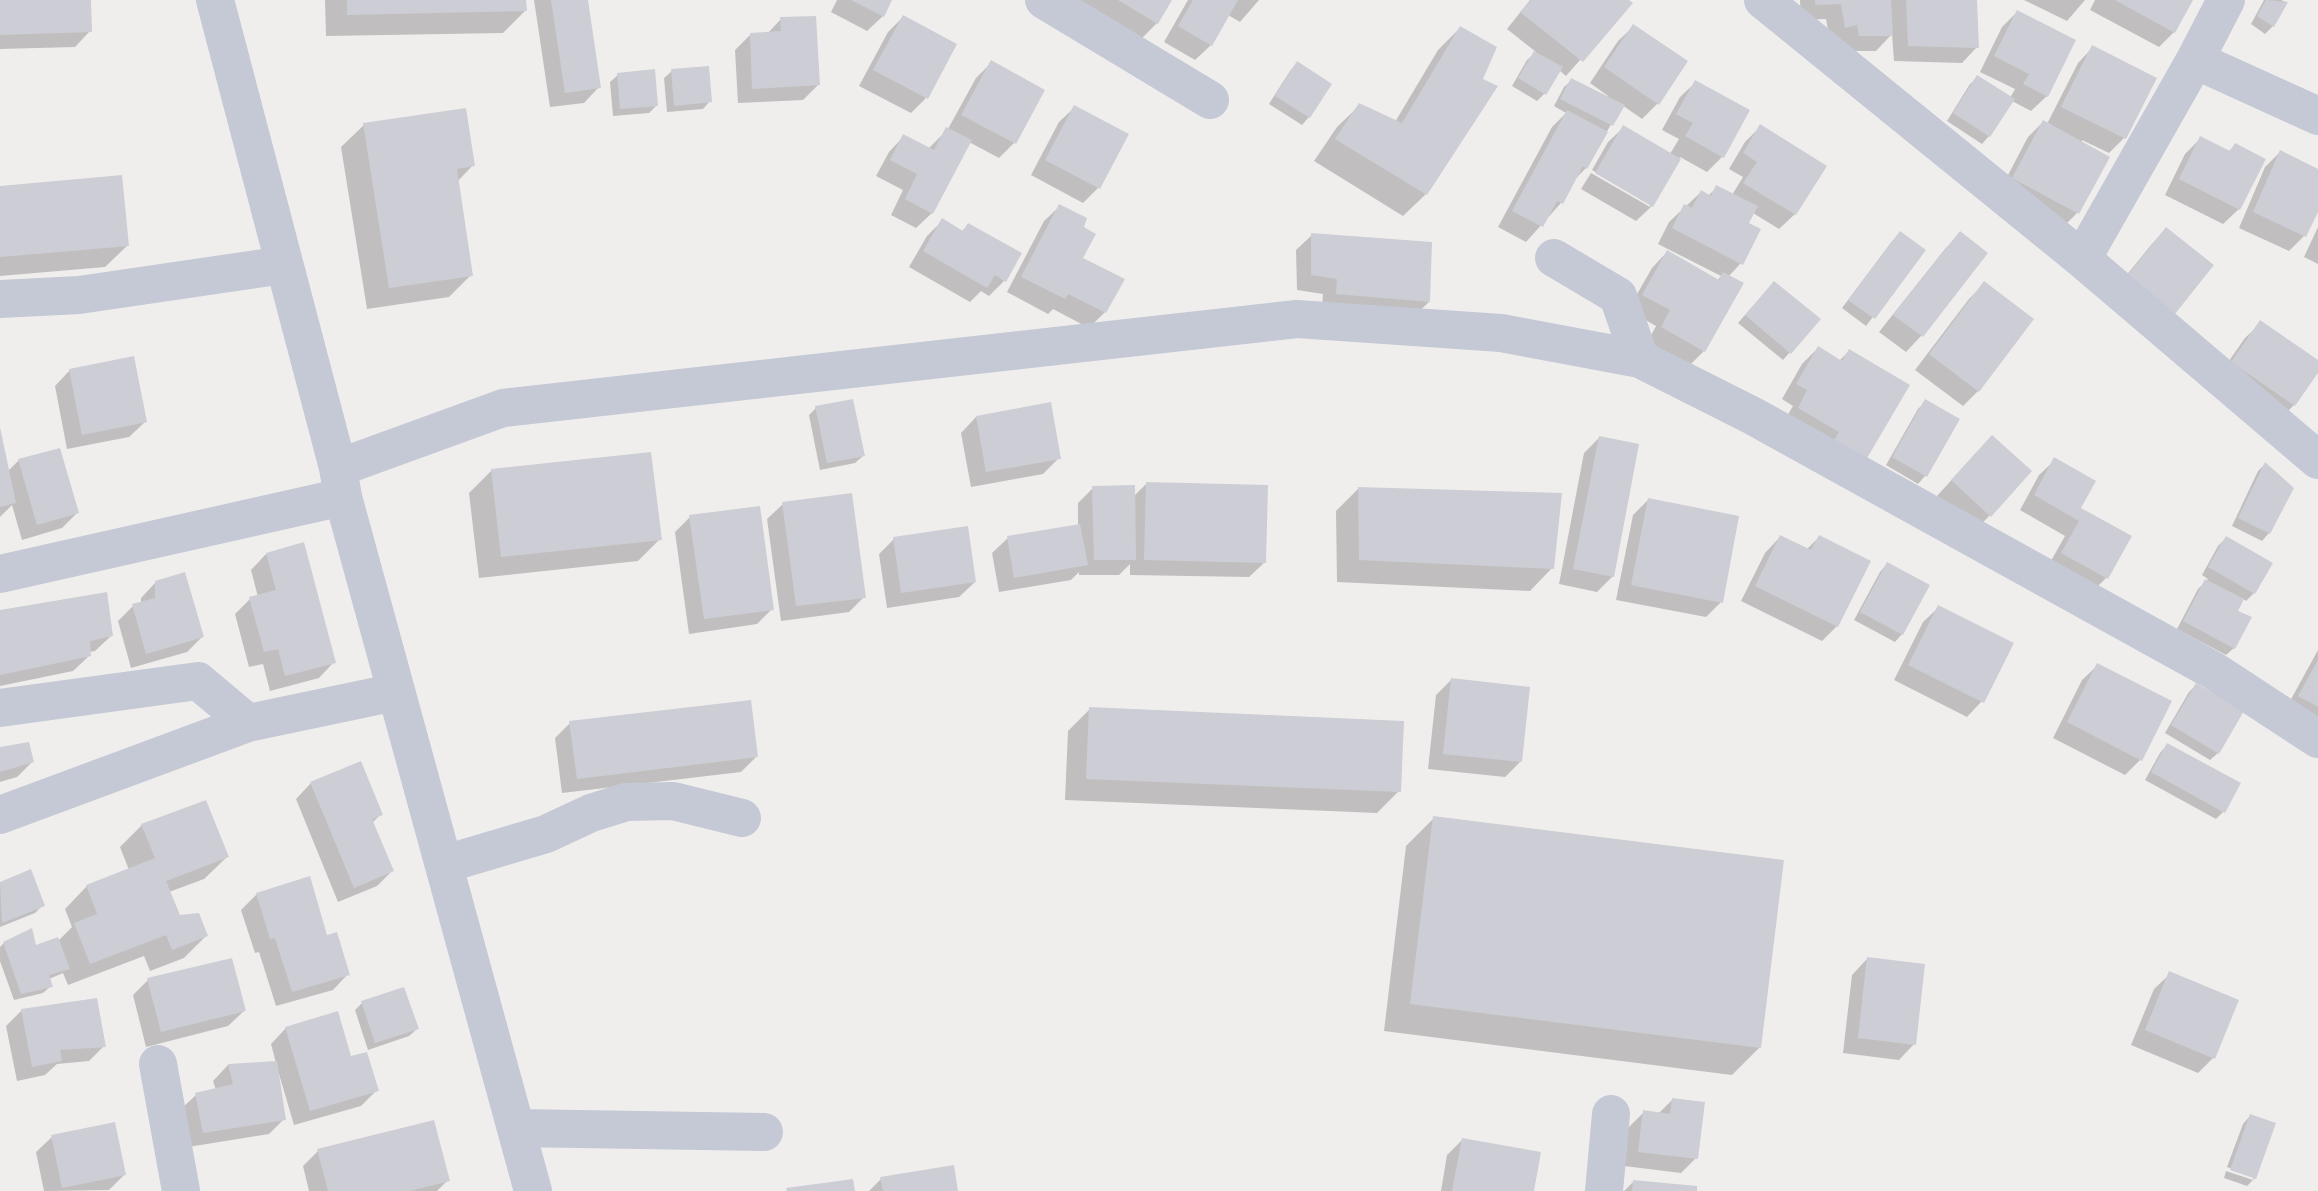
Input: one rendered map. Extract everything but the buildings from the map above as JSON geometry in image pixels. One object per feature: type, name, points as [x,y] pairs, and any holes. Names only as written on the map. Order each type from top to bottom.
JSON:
[{"type":"street","points":[[215,0],[340,483],[533,1191]]},
{"type":"street","points":[[1044,0],[1210,100]]},
{"type":"street","points":[[1763,0],[2082,259],[2318,460]]},
{"type":"street","points":[[2082,259],[2226,0]]},
{"type":"street","points":[[2195,60],[2318,116]]},
{"type":"street","points":[[1554,258],[1618,296],[1640,359]]},
{"type":"street","points":[[0,299],[79,295],[284,265]]},
{"type":"street","points":[[0,574],[340,483],[503,408],[1297,319],[1500,333],[1640,359],[1766,423],[2214,671],[2318,739]]},
{"type":"street","points":[[0,708],[198,681],[248,723]]},
{"type":"street","points":[[0,815],[248,723],[396,692]]},
{"type":"street","points":[[445,864],[547,834],[591,813],[626,802],[673,801],[742,818]]},
{"type":"street","points":[[158,1064],[181,1191]]},
{"type":"street","points":[[1604,1191],[1611,1114]]},
{"type":"street","points":[[517,1128],[764,1132]]}]
